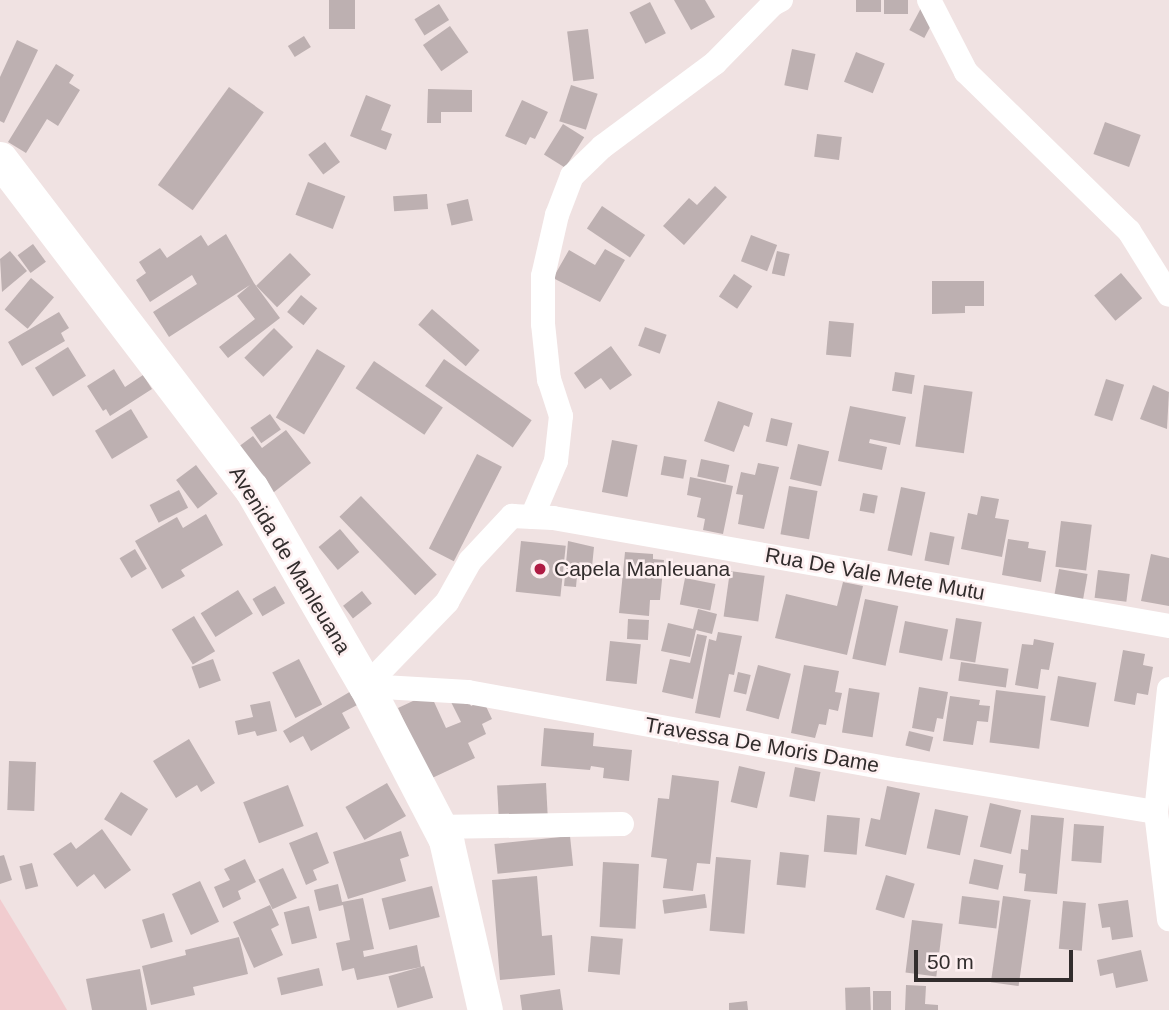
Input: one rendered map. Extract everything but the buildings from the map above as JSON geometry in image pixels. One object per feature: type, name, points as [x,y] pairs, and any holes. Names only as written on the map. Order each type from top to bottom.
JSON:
[{"type":"street","points":[[532,517],[556,461],[561,416],[549,380],[543,324],[543,276],[556,215],[572,176],[602,148],[715,63],[773,4],[781,0]]},
{"type":"street","points":[[929,0],[966,72],[1129,231],[1169,295]]},
{"type":"street","name":"Avenida de Manleuana","points":[[0,159],[251,488],[366,686],[446,840],[485,1010]]},
{"type":"street","name":"Rua De Vale Mete Mutu","points":[[366,686],[447,602],[470,561],[512,516],[532,517],[1169,626]]},
{"type":"street","name":"Travessa De Moris Dame","points":[[366,686],[468,692],[899,770],[1156,812]]},
{"type":"street","points":[[1169,689],[1156,812],[1169,919]]},
{"type":"street","points":[[438,827],[622,824]]},
{"type":"shaded area","points":[[0,899],[56,991],[67,1010],[0,1010]]},
{"type":"place","name":"Capela Manleuana","points":[[540,569]]}]
